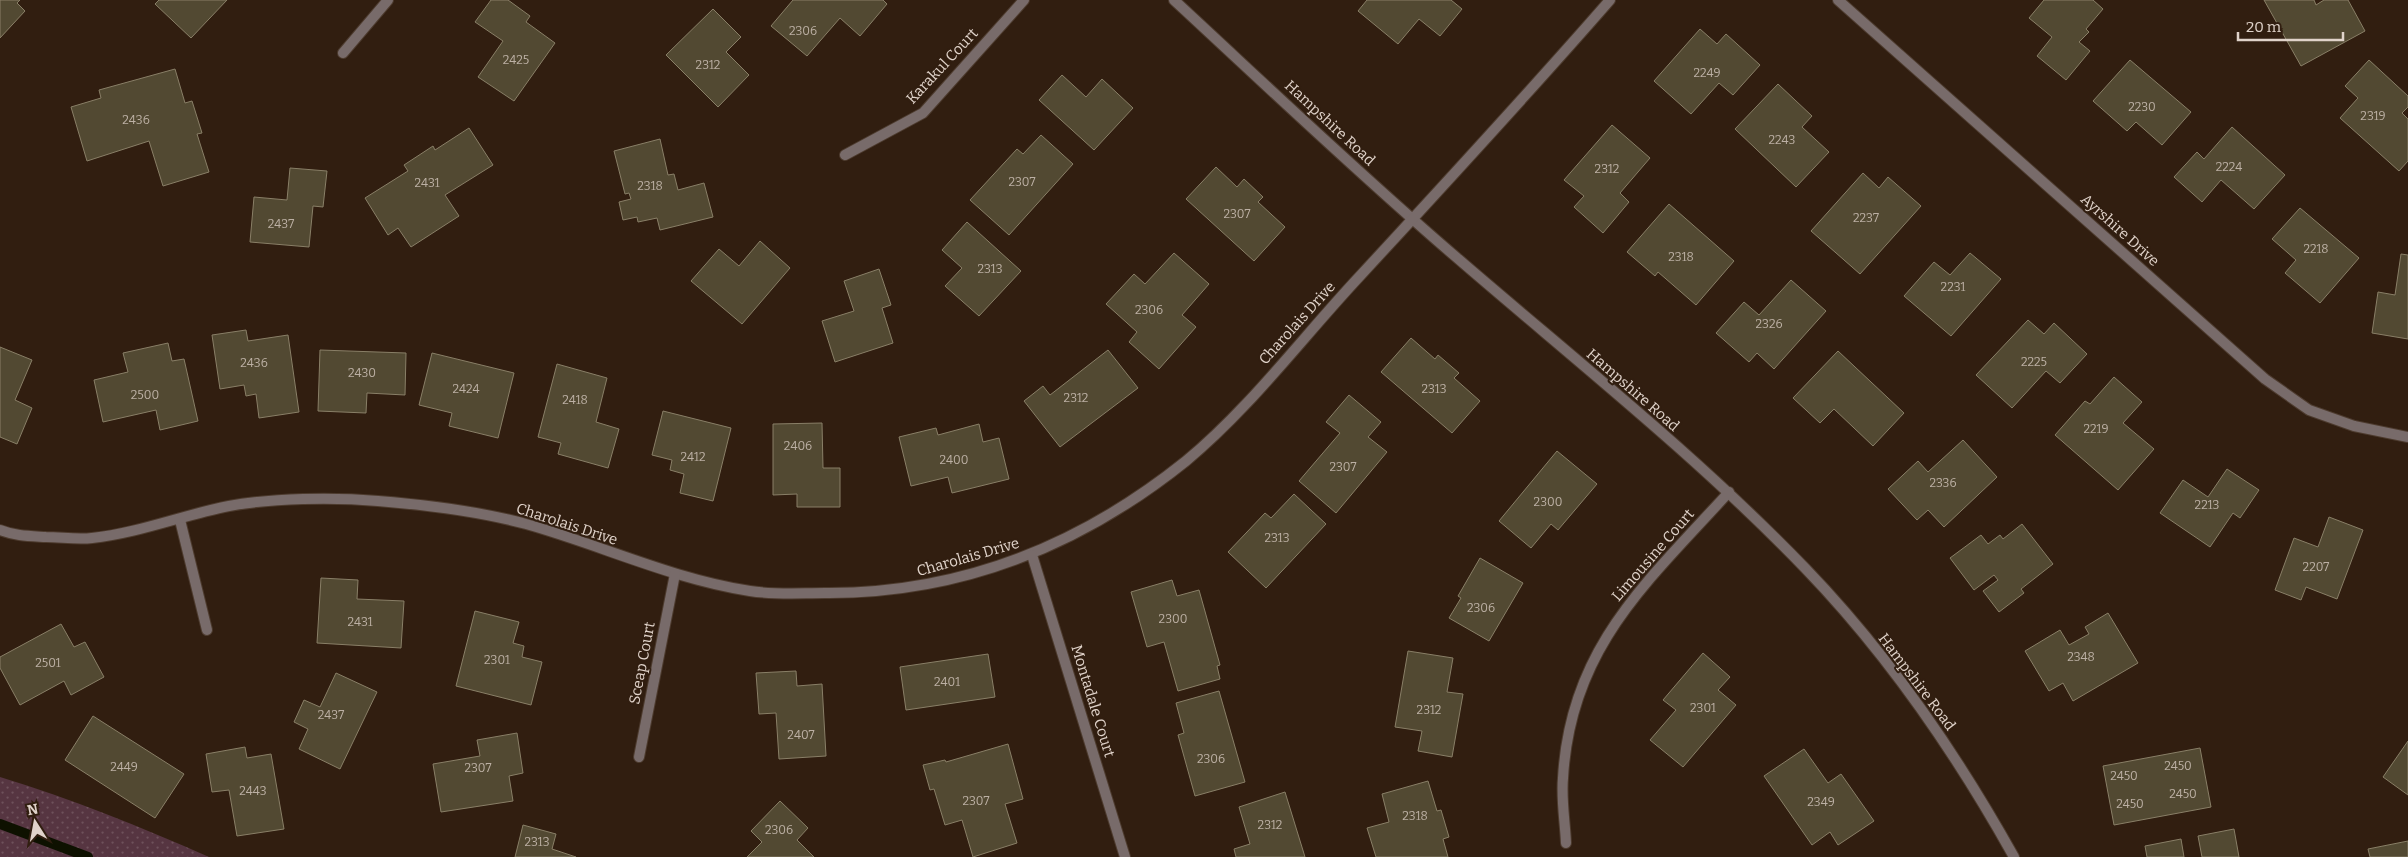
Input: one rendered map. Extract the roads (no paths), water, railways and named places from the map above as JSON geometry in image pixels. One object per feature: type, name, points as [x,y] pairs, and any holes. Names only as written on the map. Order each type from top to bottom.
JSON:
[{"type":"street","points":[[343,52],[388,0]]},
{"type":"street","name":"Karakul Court","points":[[845,155],[923,113],[1024,0]]},
{"type":"street","name":"Hampshire Road","points":[[1174,0],[1412,220],[1729,492],[1807,570],[1886,662],[1944,741],[2014,857]]},
{"type":"street","name":"Charolais Drive","points":[[0,530],[13,535],[90,539],[180,520],[230,506],[308,499],[374,500],[452,508],[528,525],[676,574],[753,592],[860,594],[918,587],[980,572],[1032,555],[1084,529],[1134,499],[1188,459],[1233,415],[1536,84],[1610,0]]},
{"type":"street","name":"Ayrshire Drive","points":[[1838,0],[2265,378],[2309,410],[2354,426],[2408,437]]},
{"type":"street","name":"Limousine Court","points":[[1566,843],[1563,779],[1568,737],[1581,686],[1604,638],[1635,595],[1729,492]]},
{"type":"street","points":[[180,520],[207,630]]},
{"type":"street","name":"Montadale Court","points":[[1032,555],[1124,857]]},
{"type":"street","name":"Sceap Court","points":[[639,757],[676,574]]},
{"type":"waterway","points":[[0,824],[88,857]]}]
